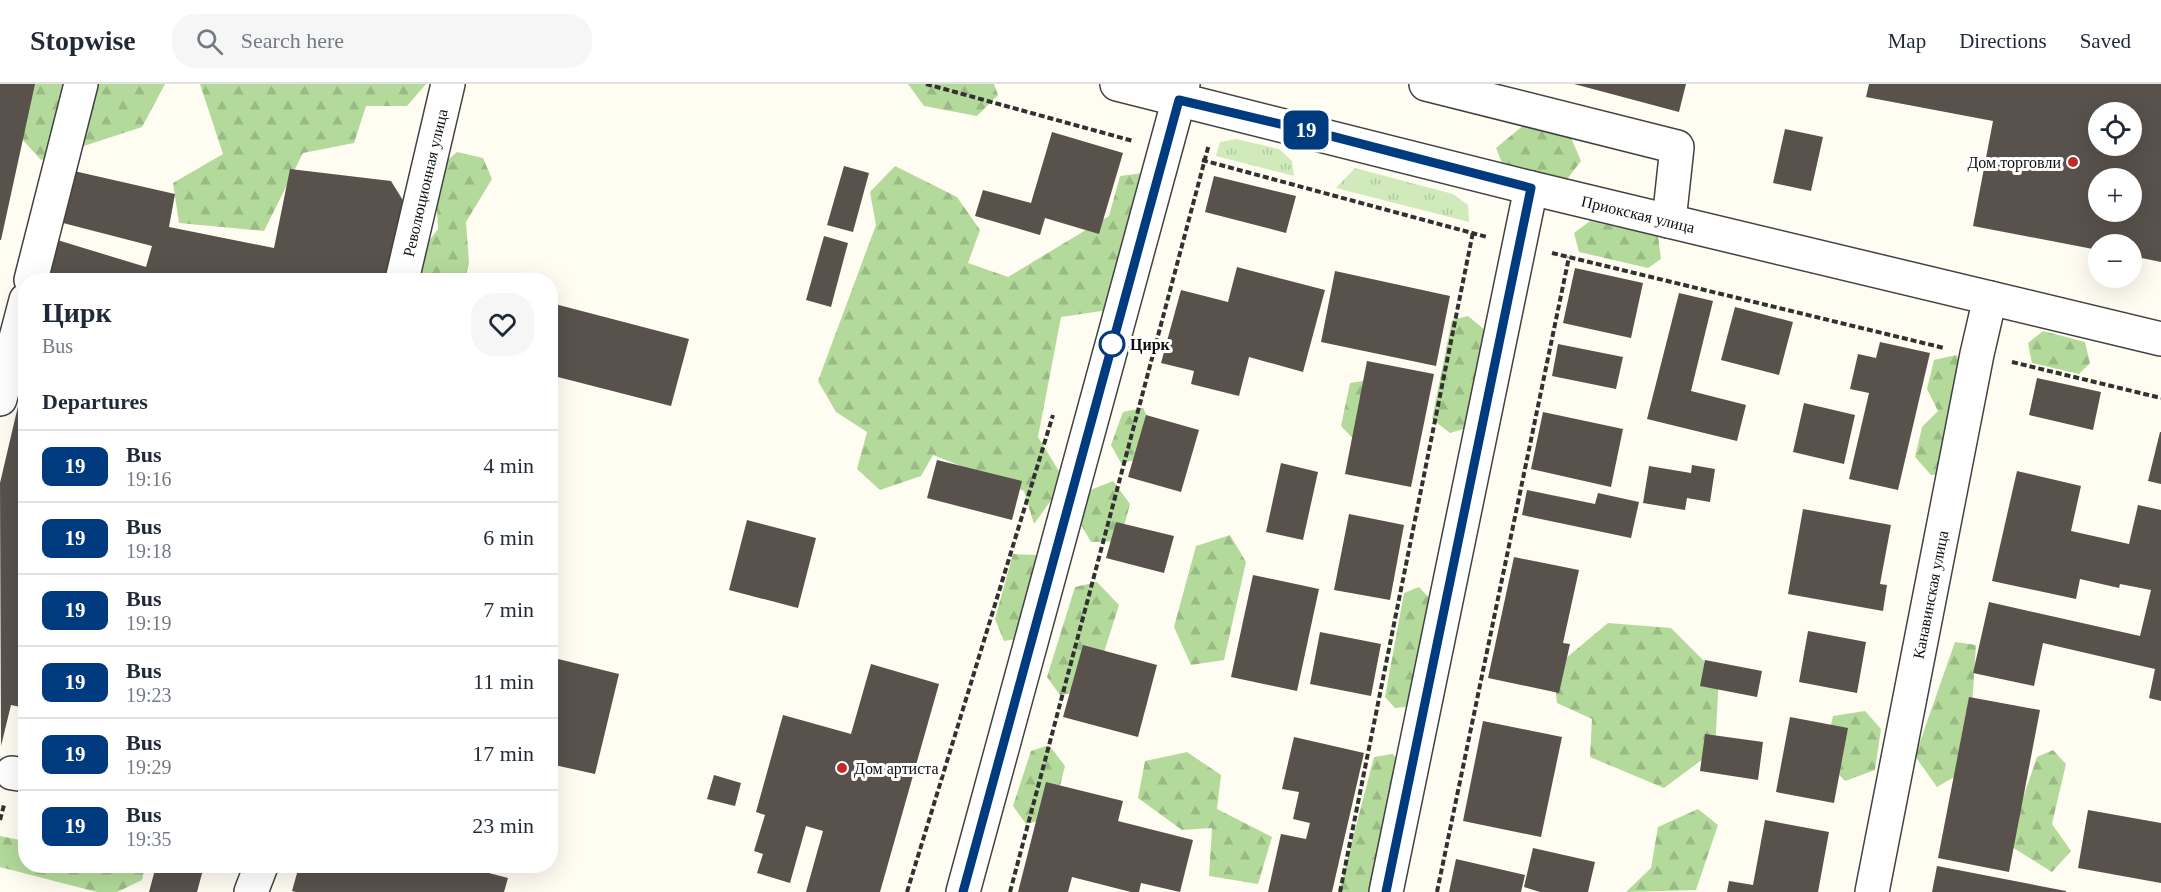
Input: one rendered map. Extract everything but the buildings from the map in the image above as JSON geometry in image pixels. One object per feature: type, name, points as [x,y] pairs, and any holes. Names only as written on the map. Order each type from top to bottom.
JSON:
[{"type":"street","points":[[32,273],[81,84]]},
{"type":"street","name":"Революционная улица","points":[[404,273],[448,84]]},
{"type":"street","name":"Приокская улица","points":[[1117,84],[1181,92],[1331,136],[1531,188],[2161,339]]},
{"type":"street","points":[[1426,84],[1677,147],[1670,221]]},
{"type":"street","points":[[963,892],[1181,92]]},
{"type":"street","points":[[1386,892],[1531,188]]},
{"type":"street","name":"Канавинская улица","points":[[1872,892],[1972,377],[1990,298]]},
{"type":"street","points":[[0,399],[18,330]]},
{"type":"street","points":[[251,892],[258,873]]},
{"type":"path","points":[[926,84],[1136,142]]},
{"type":"path","points":[[1010,892],[1211,138]]},
{"type":"path","points":[[1196,158],[1496,240]]},
{"type":"path","points":[[1340,892],[1473,232]]},
{"type":"path","points":[[1545,251],[1951,349]]},
{"type":"path","points":[[1437,892],[1569,256]]},
{"type":"path","points":[[2011,362],[2161,398]]},
{"type":"path","points":[[907,892],[1054,413]]},
{"type":"green space","points":[[29,84],[165,84],[142,127],[41,160],[12,128]]},
{"type":"green space","points":[[200,84],[426,84],[407,106],[366,106],[354,143],[303,153],[264,231],[179,223],[173,183],[223,154]]},
{"type":"green space","points":[[908,84],[994,84],[998,95],[977,116],[924,106]]},
{"type":"green space","points":[[1525,124],[1569,133],[1581,161],[1561,187],[1506,173],[1496,148]]},
{"type":"green space","points":[[1236,139],[1279,149],[1292,161],[1294,176],[1216,156],[1220,142]]},
{"type":"green space","points":[[457,152],[483,158],[492,179],[466,222],[469,263],[467,273],[413,273],[419,254],[438,229],[435,171]]},
{"type":"green space","points":[[895,166],[957,197],[980,230],[968,263],[1008,277],[1109,216],[1120,176],[1150,172],[1108,310],[1061,317],[1038,437],[1065,481],[1034,524],[1024,491],[933,455],[921,476],[880,490],[857,469],[867,432],[836,412],[818,381],[876,225],[870,192]]},
{"type":"green space","points":[[1355,168],[1453,194],[1468,205],[1469,222],[1336,188]]},
{"type":"green space","points":[[1590,221],[1658,236],[1661,259],[1648,268],[1579,252],[1574,233]]},
{"type":"green space","points":[[1468,316],[1486,331],[1470,427],[1450,433],[1432,419],[1452,320]]},
{"type":"green space","points":[[2043,331],[2085,342],[2090,363],[2079,374],[2032,363],[2028,343]]},
{"type":"green space","points":[[1956,355],[1971,370],[1948,474],[1931,475],[1915,457],[1922,427],[1938,411],[1927,389],[1934,360]]},
{"type":"green space","points":[[1377,379],[1359,445],[1341,426],[1350,383]]},
{"type":"green space","points":[[1143,408],[1155,432],[1150,457],[1121,463],[1111,445],[1123,412]]},
{"type":"green space","points":[[1113,481],[1130,504],[1120,541],[1091,542],[1079,521],[1088,491]]},
{"type":"green space","points":[[1230,535],[1246,562],[1224,660],[1191,665],[1174,627],[1196,546]]},
{"type":"green space","points":[[1013,554],[1036,555],[1044,570],[1022,638],[1004,641],[995,619]]},
{"type":"green space","points":[[1097,582],[1119,605],[1092,690],[1060,695],[1047,677],[1075,587]]},
{"type":"green space","points":[[1419,587],[1434,603],[1414,706],[1395,708],[1385,697],[1404,593]]},
{"type":"green space","points":[[1608,623],[1671,628],[1719,676],[1715,750],[1664,788],[1590,757],[1592,719],[1557,703],[1553,669]]},
{"type":"green space","points":[[1955,642],[1976,645],[1968,769],[1937,787],[1915,756]]},
{"type":"green space","points":[[1865,711],[1881,729],[1875,770],[1845,781],[1823,758],[1833,716]]},
{"type":"green space","points":[[1049,745],[1065,766],[1052,818],[1026,824],[1013,806],[1031,751]]},
{"type":"green space","points":[[2053,750],[2066,764],[2052,824],[2071,851],[2052,872],[2007,844],[2037,757]]},
{"type":"green space","points":[[1187,752],[1221,775],[1217,809],[1272,837],[1258,884],[1209,876],[1212,828],[1182,830],[1138,798],[1145,761]]},
{"type":"green space","points":[[1393,754],[1404,769],[1377,892],[1339,892],[1374,757]]},
{"type":"green space","points":[[1698,809],[1718,825],[1696,890],[1626,892],[1651,868],[1658,827]]},
{"type":"green space","points":[[0,836],[18,840],[18,872],[0,867]]},
{"type":"green space","points":[[23,873],[144,873],[142,880],[117,892],[97,892]]},
{"type":"bus line","name":"19","points":[[963,892],[1179,100],[1331,136],[1531,188],[1386,892]]},
{"type":"place","name":"Дом торговли","points":[[2073,162]]},
{"type":"place","name":"Цирк","points":[[1112,344]]},
{"type":"place","name":"Дом артиста","points":[[842,768]]}]
